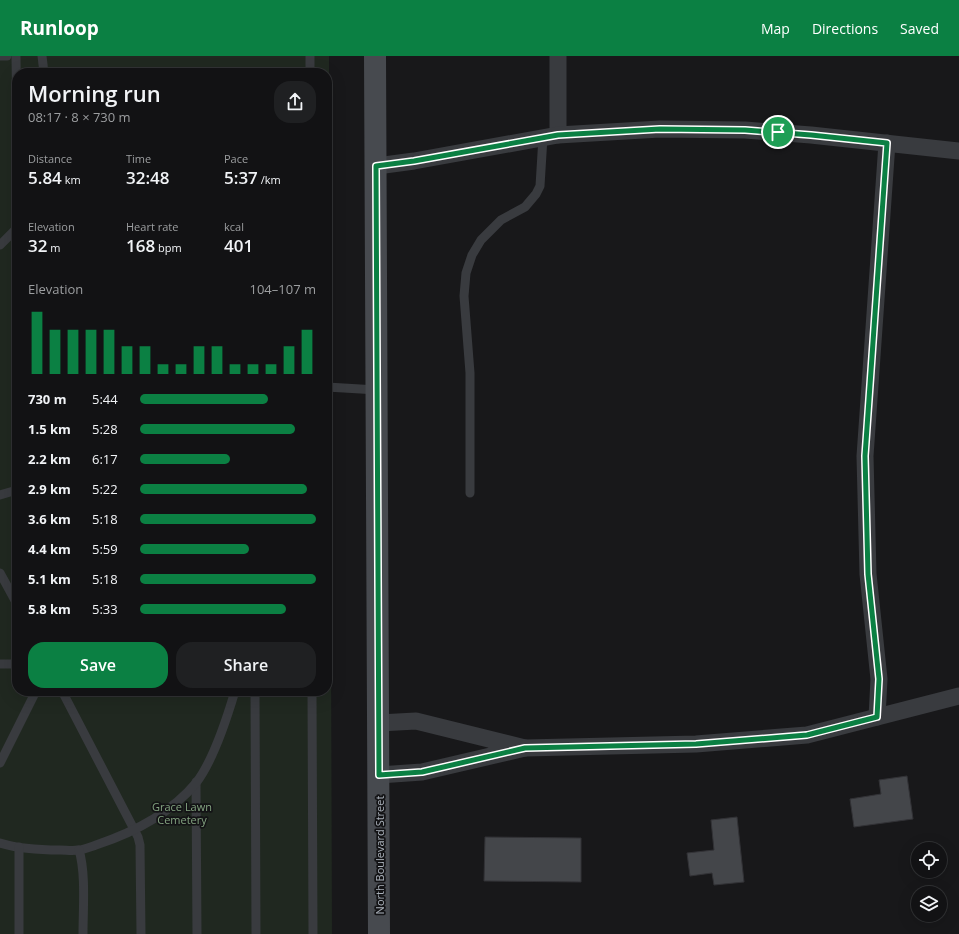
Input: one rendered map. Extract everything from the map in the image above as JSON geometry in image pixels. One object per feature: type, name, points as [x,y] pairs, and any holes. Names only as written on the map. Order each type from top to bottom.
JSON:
[{"type":"main road","name":"North Boulevard Street","points":[[375,56],[378,390],[379,934]]},
{"type":"street","points":[[550,136],[558,56]]},
{"type":"street","points":[[376,166],[414,161],[550,136],[660,129],[745,130],[811,135],[959,151]]},
{"type":"street","points":[[877,717],[879,679],[868,574],[865,456],[887,143]]},
{"type":"street","points":[[379,775],[422,772],[525,748],[696,744],[807,735],[959,696]]},
{"type":"street","points":[[379,723],[416,721],[525,748]]},
{"type":"lane","points":[[0,56],[7,56]]},
{"type":"lane","points":[[16,56],[16,68]]},
{"type":"lane","points":[[42,56],[43,68]]},
{"type":"lane","points":[[310,56],[310,68]]},
{"type":"lane","points":[[470,492],[470,373],[464,296],[466,273],[472,255],[481,240],[501,220],[525,207],[536,194],[540,186],[543,160],[550,136]]},
{"type":"lane","points":[[0,245],[12,233]]},
{"type":"lane","points":[[332,387],[378,390]]},
{"type":"lane","points":[[0,495],[12,491]]},
{"type":"lane","points":[[0,573],[12,595]]},
{"type":"lane","points":[[0,664],[12,664]]},
{"type":"lane","points":[[0,763],[34,696]]},
{"type":"lane","points":[[65,696],[138,837],[140,845],[141,934]]},
{"type":"lane","points":[[0,843],[19,847],[78,850],[105,842],[134,830],[162,813],[182,798],[196,782],[205,768],[215,748],[233,696]]},
{"type":"lane","points":[[255,696],[256,934]]},
{"type":"lane","points":[[312,696],[313,934]]},
{"type":"lane","points":[[196,782],[198,934]]},
{"type":"lane","points":[[19,847],[19,934]]},
{"type":"lane","points":[[78,850],[82,859],[83,934]]},
{"type":"green space","name":"Grace Lawn Cemetery","points":[[0,56],[329,56],[329,68],[12,68],[12,696],[331,696],[332,934],[0,934]]},
{"type":"building","points":[[907,776],[913,819],[854,827],[850,799],[881,794],[879,780]]},
{"type":"building","points":[[737,817],[744,882],[714,885],[712,873],[690,876],[687,853],[714,850],[711,820]]},
{"type":"building","points":[[485,837],[581,838],[581,882],[484,881]]},
{"type":"route","points":[[660,129],[778,132],[887,143],[865,456],[868,574],[879,679],[877,717],[807,735],[696,744],[525,748],[422,772],[379,775],[376,166],[414,161],[558,135],[660,129]]}]
